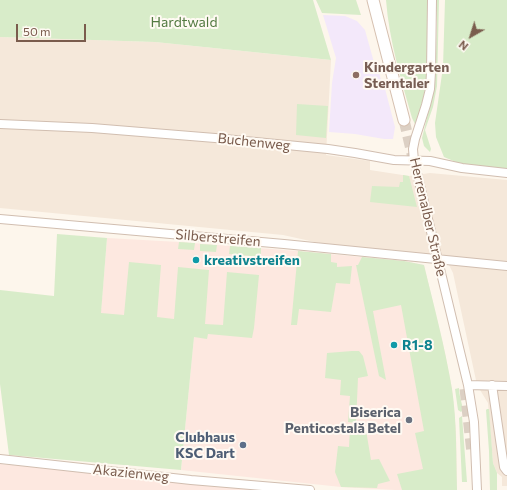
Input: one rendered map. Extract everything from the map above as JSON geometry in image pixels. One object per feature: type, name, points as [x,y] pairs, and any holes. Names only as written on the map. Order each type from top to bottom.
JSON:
[{"type":"main road","points":[[373,0],[404,120]]},
{"type":"street","name":"Herrenalber Straße","points":[[432,0],[432,72],[426,106],[415,139],[413,149],[414,161],[468,385],[474,422],[477,490]]},
{"type":"street","name":"Buchenweg","points":[[0,124],[92,128],[215,138],[328,149],[394,160],[430,161],[462,168],[507,173]]},
{"type":"street","name":"Silberstreifen","points":[[0,219],[284,244],[507,266]]},
{"type":"street","points":[[468,385],[507,386]]},
{"type":"street","points":[[492,385],[503,465],[507,471]]},
{"type":"street","name":"Akazienweg","points":[[0,459],[191,480],[310,490]]},
{"type":"shaded area","name":"Kindergarten Sterntaler","points":[[323,15],[345,16],[357,21],[365,30],[375,66],[378,69],[381,80],[383,81],[395,127],[393,139],[329,132],[332,83],[336,58]]},
{"type":"shaded area","points":[[0,37],[155,42],[331,60],[326,155],[370,161],[370,170],[409,176],[430,173],[507,180],[507,486],[502,486],[502,477],[497,473],[493,463],[488,403],[477,385],[453,273],[447,261],[351,250],[283,235],[0,208]]},
{"type":"shaded area","points":[[107,238],[298,251],[404,261],[424,265],[452,389],[456,432],[457,490],[395,490],[341,487],[181,470],[194,336],[100,322]]},
{"type":"shaded area","points":[[0,464],[280,487],[280,490],[0,490]]},
{"type":"green space","name":"Hardtwald","points":[[0,0],[313,0],[331,60],[155,42],[0,37]]},
{"type":"green space","points":[[316,0],[356,0],[361,15],[322,13]]},
{"type":"green space","points":[[386,0],[428,0],[427,78],[415,124],[396,59]]},
{"type":"green space","points":[[436,0],[439,0],[437,86],[433,107],[425,130],[431,149],[430,152],[424,146],[422,138],[435,85],[437,23]]},
{"type":"green space","points":[[445,0],[507,0],[507,169],[463,165],[444,157],[436,137],[435,123],[443,67]]},
{"type":"green space","points":[[297,104],[328,106],[326,138],[296,135]]},
{"type":"green space","points":[[403,175],[409,176],[417,207],[370,202],[372,186],[399,187],[400,182],[403,182]]},
{"type":"green space","points":[[57,234],[107,238],[101,313],[124,315],[129,262],[161,265],[157,317],[174,319],[178,267],[209,270],[205,324],[223,325],[227,272],[259,275],[252,338],[208,334],[207,339],[194,337],[181,470],[9,455],[0,384],[0,290],[54,296]]},
{"type":"green space","points":[[179,242],[195,243],[194,250],[178,249]]},
{"type":"green space","points":[[200,244],[217,245],[216,252],[200,251]]},
{"type":"green space","points":[[230,246],[261,248],[261,257],[229,254]]},
{"type":"green space","points":[[298,251],[331,254],[331,262],[337,263],[337,267],[352,266],[350,284],[336,283],[331,312],[299,309],[297,325],[291,325]]},
{"type":"green space","points":[[362,257],[404,261],[424,265],[443,342],[454,401],[457,490],[402,490],[397,474],[423,469],[415,433],[424,431],[401,305],[373,311],[386,380],[379,376],[356,265],[358,265]]},
{"type":"green space","points":[[359,351],[363,356],[368,376],[358,378],[356,423],[348,422],[350,396],[340,395],[341,380],[325,378],[327,353]]},
{"type":"green space","points":[[459,388],[463,410],[461,412],[458,410],[455,389]]},
{"type":"green space","points":[[487,409],[489,409],[493,463],[497,473],[497,490],[490,490]]},
{"type":"green space","points":[[462,416],[467,482],[462,482],[459,418]]},
{"type":"green space","points":[[350,428],[366,430],[371,460],[379,459],[390,481],[378,484],[377,488],[341,487],[335,472],[338,446],[349,447]]},
{"type":"tunnel","points":[[404,120],[413,158]]},
{"type":"tunnel","points":[[465,389],[472,453]]},
{"type":"place","name":"Kindergarten Sterntaler","points":[[356,75]]},
{"type":"place","name":"kreativstreifen","points":[[196,260]]},
{"type":"place","name":"R1-8","points":[[394,345]]},
{"type":"place","name":"Biserica Penticostală Betel","points":[[409,420]]},
{"type":"place","name":"Clubhaus KSC Dart","points":[[243,445]]}]
